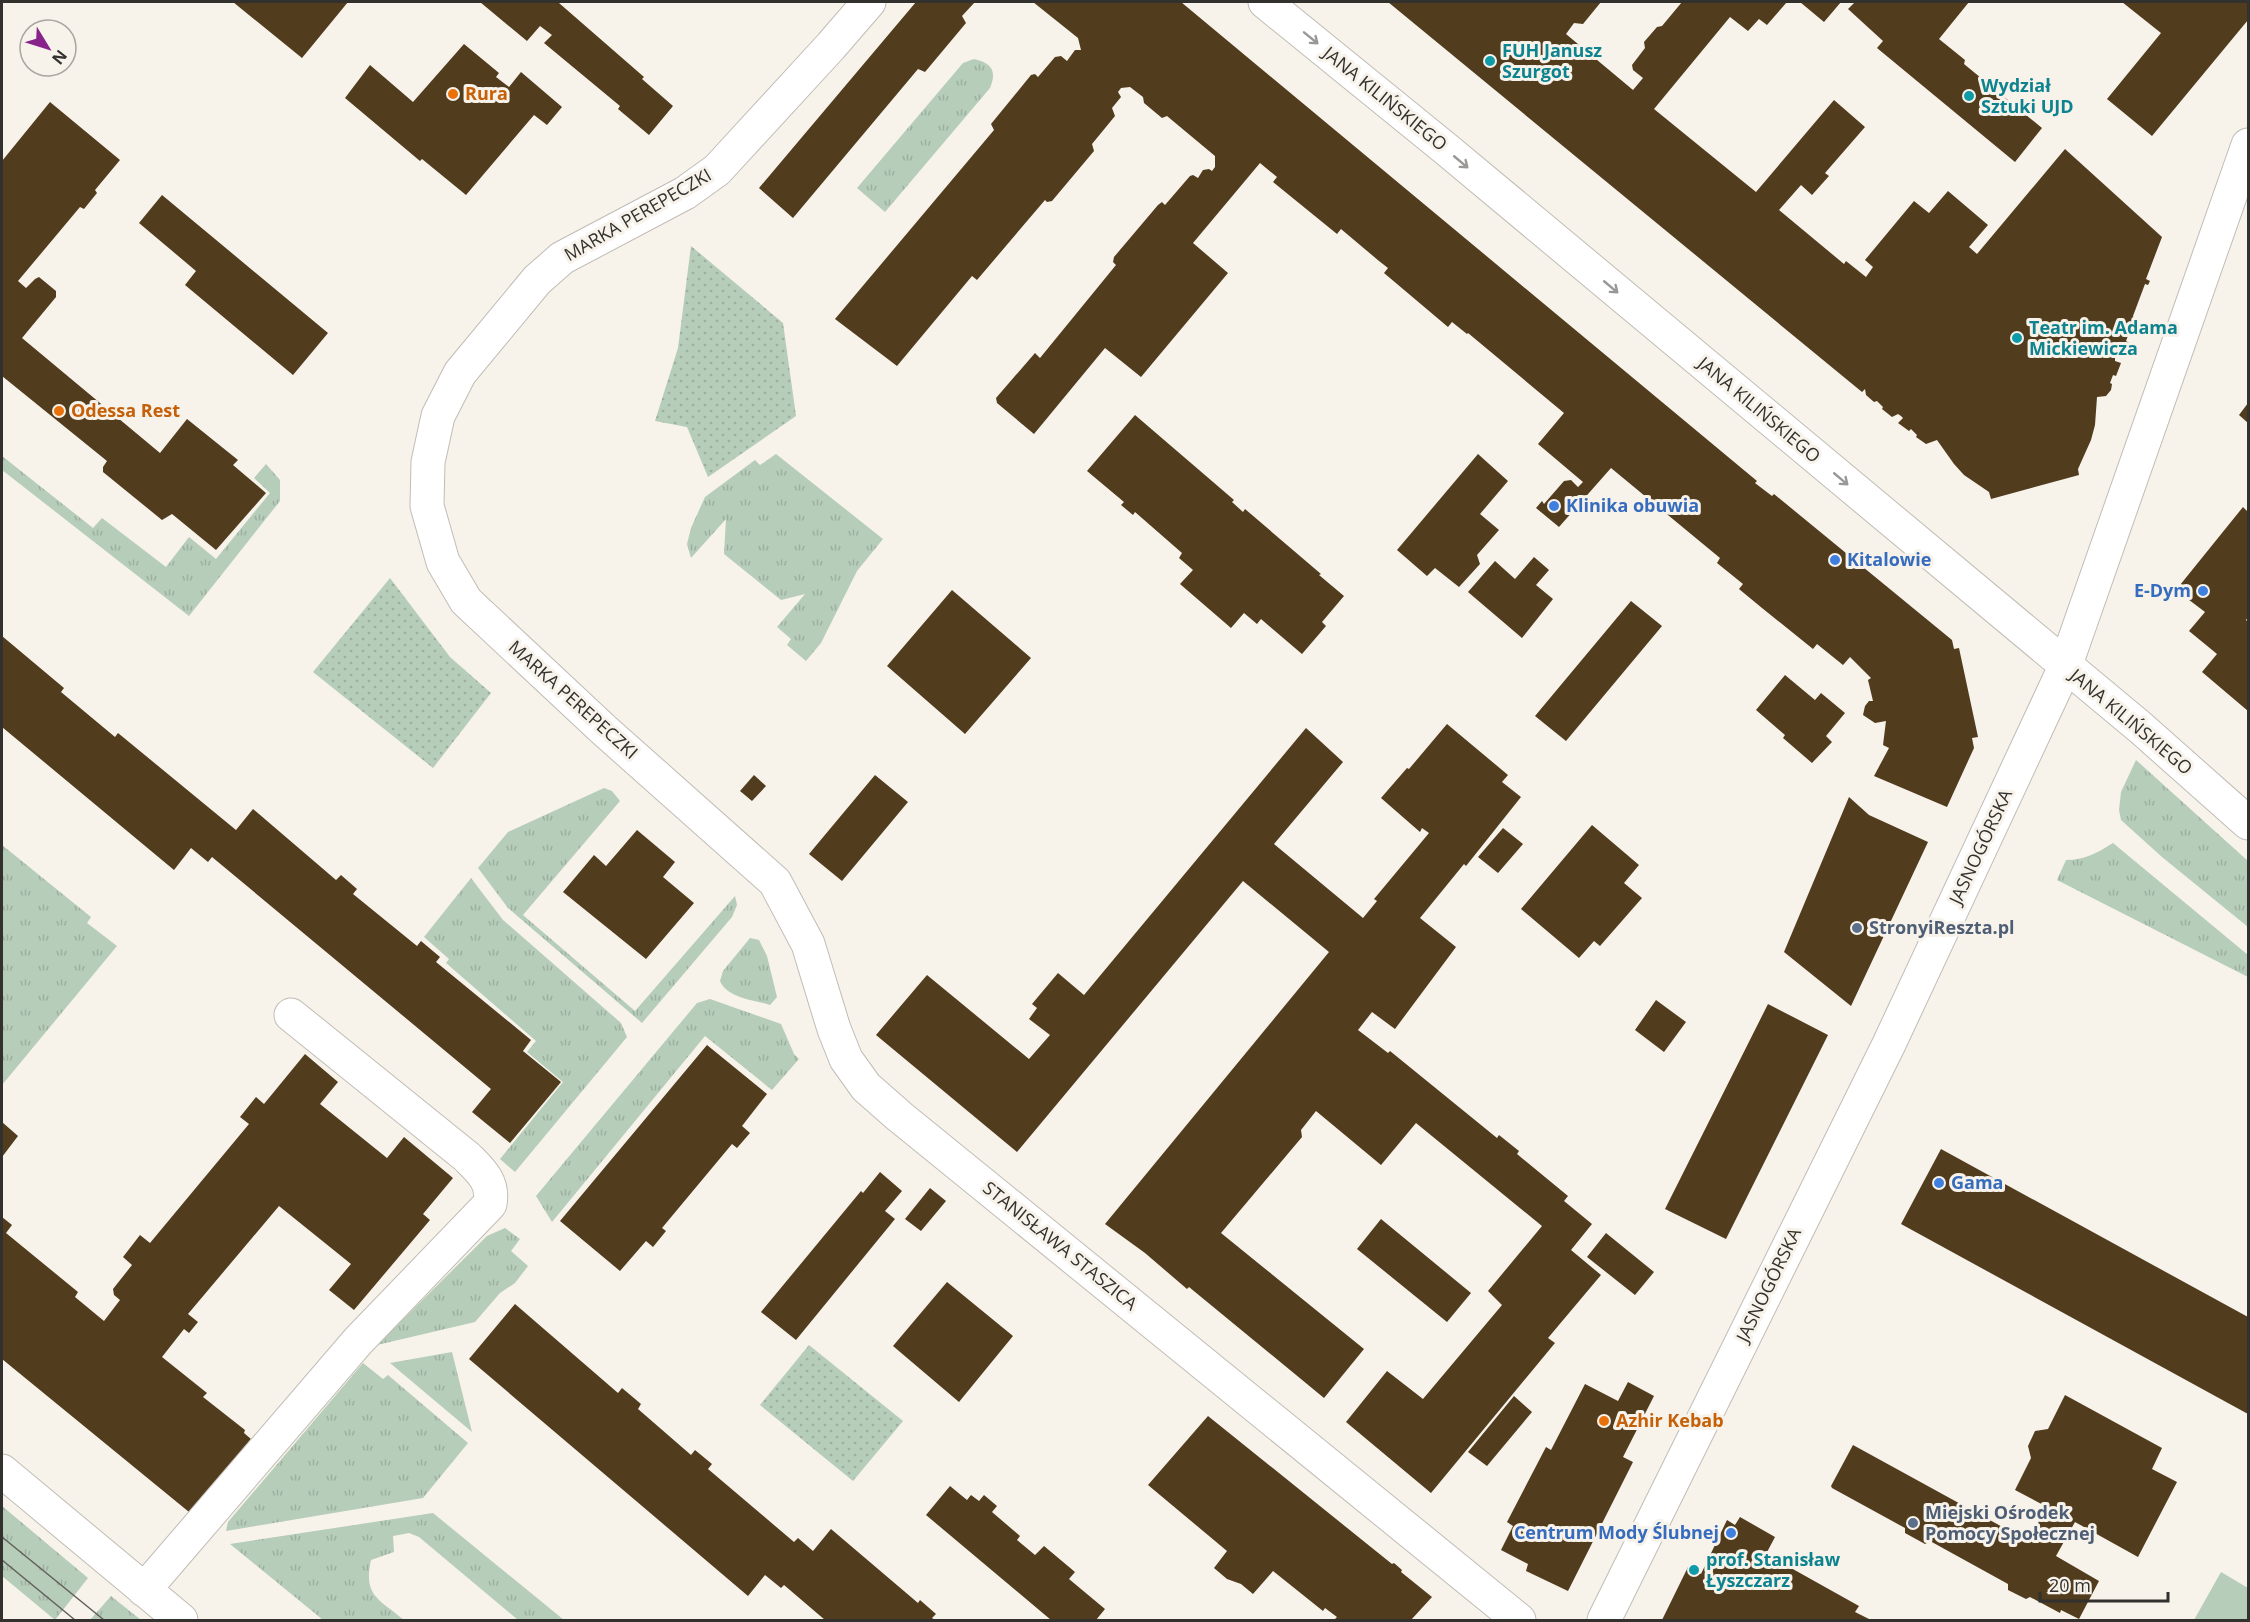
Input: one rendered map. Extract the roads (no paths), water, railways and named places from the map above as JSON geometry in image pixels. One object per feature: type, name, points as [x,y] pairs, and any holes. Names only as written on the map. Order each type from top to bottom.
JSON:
[{"type":"street","name":"MARKA PEREPECZKI","points":[[689,805],[579,707],[466,601],[443,562],[427,506],[428,462],[438,416],[460,373],[537,280],[562,258],[685,193],[717,171],[869,2]]},
{"type":"street","name":"JANA KILIŃSKIEGO","points":[[1265,2],[1446,149],[2140,728],[2248,823]]},
{"type":"street","name":"JASNOGÓRSKA","points":[[1604,1620],[1889,1044],[2065,667],[2248,145]]},
{"type":"street","name":"STANISŁAWA STASZICA","points":[[689,805],[776,882],[808,944],[834,1029],[846,1059],[866,1087],[1519,1620]]},
{"type":"street","points":[[144,1590],[358,1341],[490,1204],[492,1195],[486,1176],[291,1015]]},
{"type":"street","points":[[2,1471],[181,1620]]},
{"type":"tram line","points":[[2,1537],[104,1620]]},
{"type":"tram line","points":[[2,1560],[75,1620]]},
{"type":"place","name":"FUH Janusz Szurgot","points":[[1490,61]]},
{"type":"place","name":"Rura","points":[[453,94]]},
{"type":"place","name":"Wydział Sztuki UJD","points":[[1969,96]]},
{"type":"place","name":"Teatr im. Adama Mickiewicza","points":[[2017,338]]},
{"type":"place","name":"Odessa Rest","points":[[59,411]]},
{"type":"place","name":"Klinika obuwia","points":[[1554,506]]},
{"type":"place","name":"Kitalowie","points":[[1835,560]]},
{"type":"place","name":"E-Dym","points":[[2203,591]]},
{"type":"place","name":"StronyiReszta.pl","points":[[1857,928]]},
{"type":"place","name":"Gama","points":[[1939,1183]]},
{"type":"place","name":"Azhir Kebab","points":[[1604,1421]]},
{"type":"place","name":"Miejski Ośrodek Pomocy Społecznej","points":[[1913,1523]]},
{"type":"place","name":"Centrum Mody Ślubnej","points":[[1731,1533]]},
{"type":"place","name":"prof. Stanisław Łyszczarz","points":[[1694,1570]]}]
